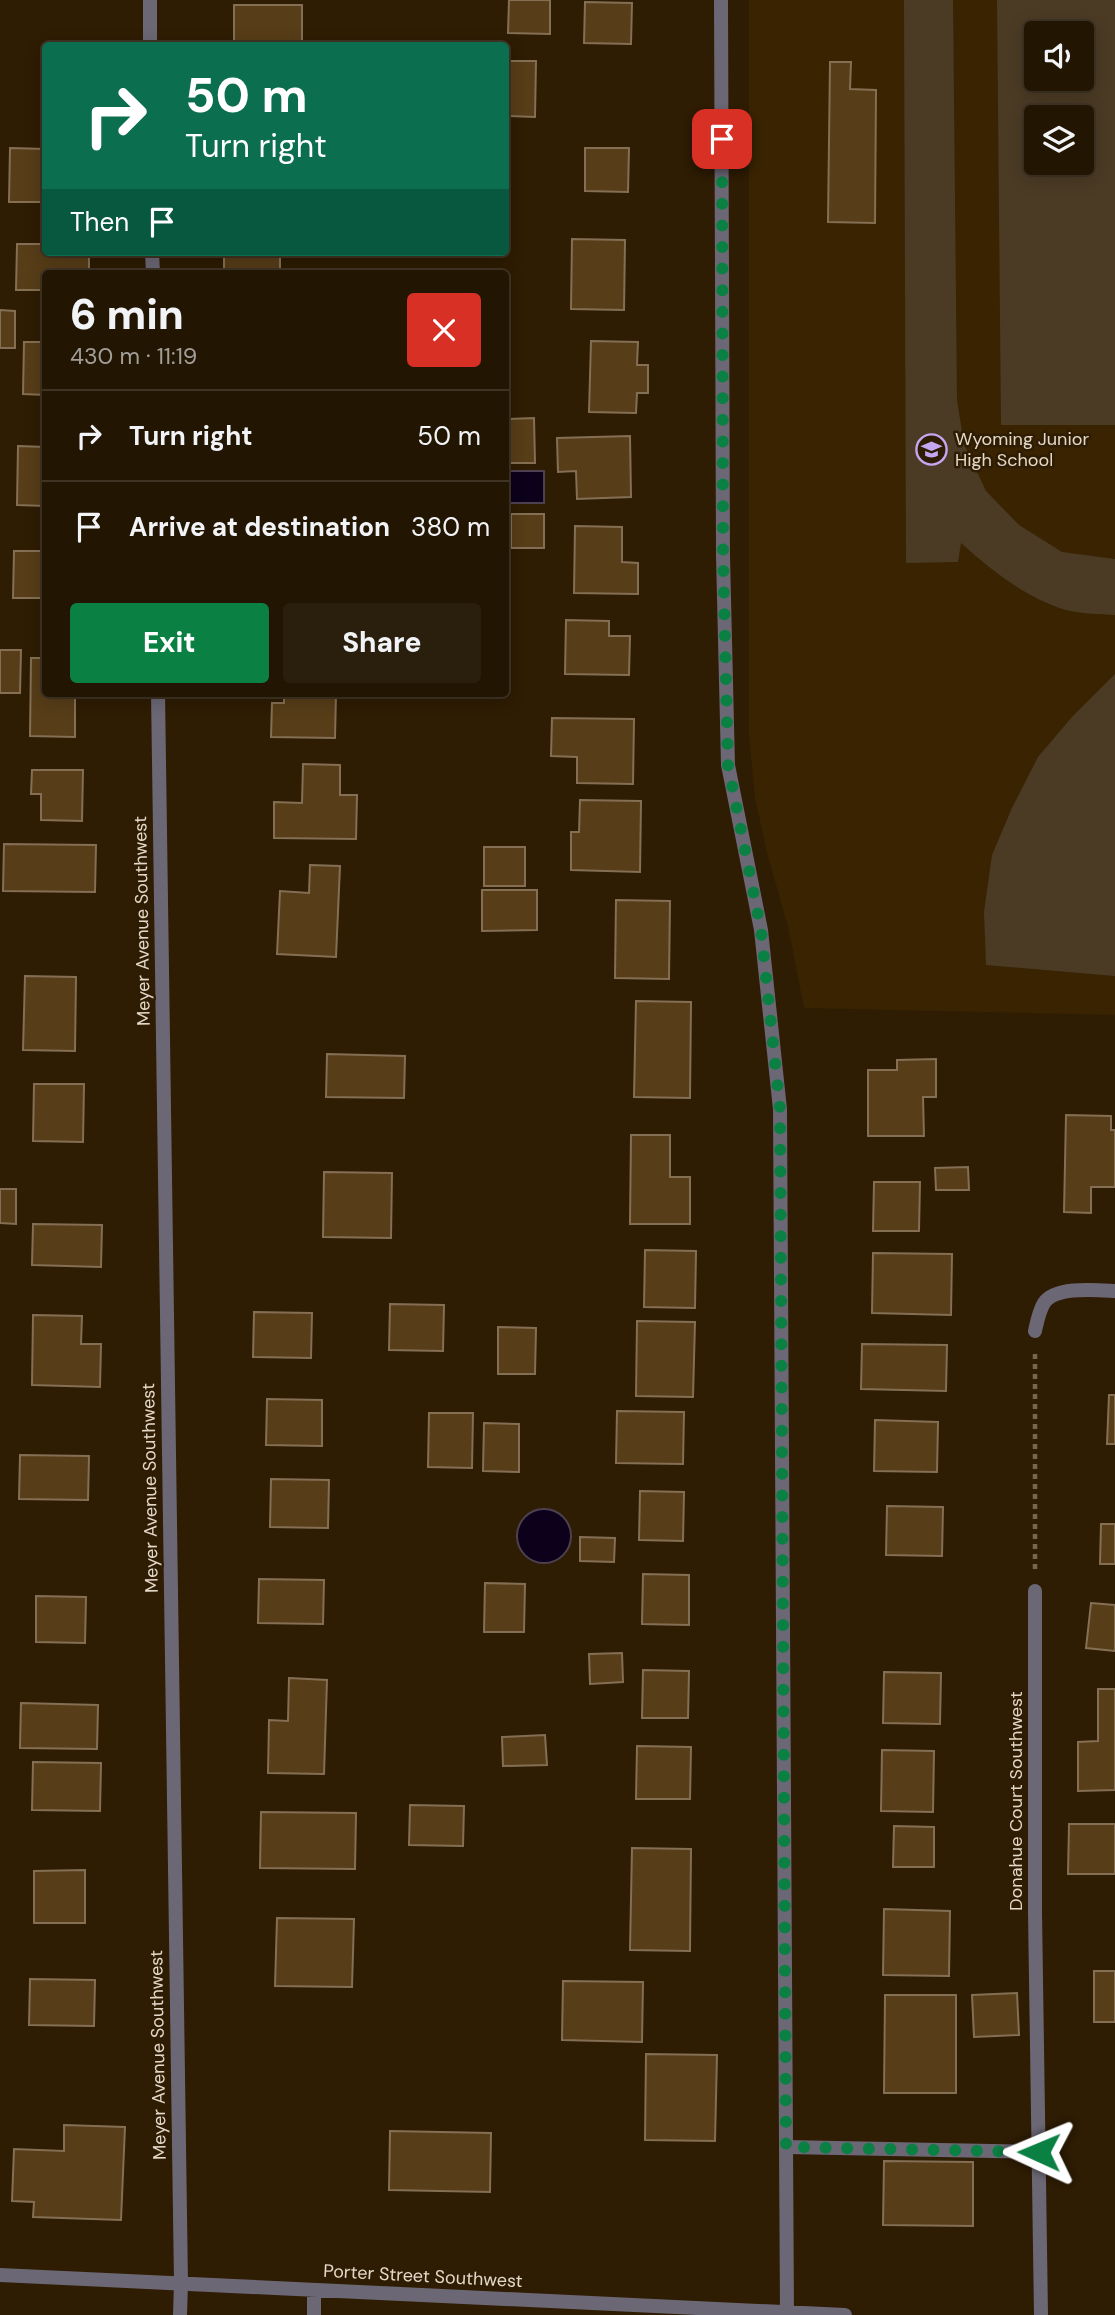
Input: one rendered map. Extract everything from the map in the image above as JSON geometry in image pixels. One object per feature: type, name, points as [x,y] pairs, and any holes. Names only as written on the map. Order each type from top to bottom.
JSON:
[{"type":"street","points":[[150,0],[150,42]]},
{"type":"street","points":[[721,0],[723,556],[728,765],[761,930],[780,1109],[787,2314]]},
{"type":"street","name":"Meyer Avenue Southwest","points":[[159,697],[180,2315]]},
{"type":"street","points":[[1035,1331],[1044,1302],[1055,1293],[1115,1291]]},
{"type":"street","name":"Donahue Court Southwest","points":[[1035,1591],[1035,1912],[1041,2315]]},
{"type":"street","points":[[786,2147],[1039,2152]]},
{"type":"street","name":"Porter Street Southwest","points":[[0,2275],[845,2315]]},
{"type":"street","points":[[314,2290],[314,2315]]},
{"type":"path","points":[[1035,1331],[1035,1591]]},
{"type":"shaded area","name":"Wyoming Junior High School","points":[[749,0],[1115,0],[1115,1015],[804,1008],[788,927],[755,798],[749,735]]},
{"type":"shaded area","points":[[904,0],[953,0],[957,400],[964,444],[986,491],[1019,525],[1062,552],[1115,559],[1115,615],[1090,614],[1051,605],[1023,591],[961,543],[958,562],[906,563]]},
{"type":"shaded area","points":[[997,0],[1115,0],[1115,425],[1001,425]]},
{"type":"shaded area","points":[[509,471],[544,471],[544,503],[509,503]]},
{"type":"shaded area","points":[[1115,674],[1115,976],[986,965],[984,912],[992,855],[1012,808],[1038,757],[1072,717]]},
{"type":"shaded area","points":[[544,1509],[563,1517],[571,1536],[563,1555],[544,1563],[525,1555],[517,1536],[525,1517]]},
{"type":"building","points":[[509,0],[550,0],[550,34],[508,33]]},
{"type":"building","points":[[585,2],[632,3],[631,44],[584,43]]},
{"type":"building","points":[[234,5],[302,5],[302,42],[234,42]]},
{"type":"building","points":[[509,61],[536,61],[535,117],[509,116]]},
{"type":"building","points":[[830,62],[851,62],[850,89],[876,90],[875,223],[828,222]]},
{"type":"building","points":[[10,148],[42,149],[42,202],[9,202]]},
{"type":"building","points":[[585,148],[629,148],[628,192],[585,191]]},
{"type":"building","points":[[572,239],[625,240],[624,310],[571,309]]},
{"type":"building","points":[[17,244],[42,244],[42,256],[89,256],[89,270],[42,270],[42,290],[16,290]]},
{"type":"building","points":[[224,256],[280,256],[280,270],[224,270]]},
{"type":"building","points":[[0,310],[15,311],[15,348],[0,348]]},
{"type":"building","points":[[591,341],[638,342],[637,365],[648,365],[648,393],[637,393],[636,413],[589,412]]},
{"type":"building","points":[[24,342],[42,342],[42,395],[23,394]]},
{"type":"building","points":[[534,418],[535,463],[509,463],[509,419]]},
{"type":"building","points":[[630,436],[631,497],[577,499],[576,471],[558,472],[557,438]]},
{"type":"building","points":[[18,446],[42,447],[42,506],[17,505]]},
{"type":"building","points":[[511,514],[544,514],[544,548],[511,548]]},
{"type":"building","points":[[575,526],[622,527],[622,562],[638,563],[638,594],[574,593]]},
{"type":"building","points":[[14,551],[42,551],[42,598],[13,598]]},
{"type":"building","points":[[566,620],[609,621],[609,636],[630,636],[629,675],[565,674]]},
{"type":"building","points":[[0,650],[21,650],[20,693],[0,693]]},
{"type":"building","points":[[31,658],[42,658],[42,697],[75,697],[75,737],[30,736]]},
{"type":"building","points":[[284,697],[336,697],[335,738],[271,737],[272,703],[284,703]]},
{"type":"building","points":[[552,718],[634,719],[633,784],[577,783],[577,757],[551,756]]},
{"type":"building","points":[[303,764],[340,765],[340,795],[357,795],[356,839],[274,838],[274,802],[302,803]]},
{"type":"building","points":[[32,770],[83,770],[82,821],[41,820],[41,794],[31,794]]},
{"type":"building","points":[[580,800],[641,801],[640,872],[571,870],[571,832],[579,832]]},
{"type":"building","points":[[4,844],[96,845],[95,892],[3,891]]},
{"type":"building","points":[[484,847],[525,847],[525,886],[484,886]]},
{"type":"building","points":[[310,865],[340,866],[336,957],[277,954],[280,891],[309,893]]},
{"type":"building","points":[[482,890],[537,890],[537,930],[482,931]]},
{"type":"building","points":[[616,900],[670,901],[669,979],[615,978]]},
{"type":"building","points":[[25,976],[76,977],[75,1051],[23,1050]]},
{"type":"building","points":[[636,1001],[691,1002],[690,1098],[634,1097]]},
{"type":"building","points":[[327,1054],[405,1056],[404,1098],[326,1097]]},
{"type":"building","points":[[936,1059],[936,1097],[923,1097],[924,1136],[868,1136],[868,1070],[897,1070],[897,1060]]},
{"type":"building","points":[[34,1084],[84,1084],[83,1142],[33,1141]]},
{"type":"building","points":[[1066,1115],[1111,1116],[1111,1130],[1115,1130],[1115,1187],[1091,1187],[1091,1213],[1064,1212]]},
{"type":"building","points":[[631,1135],[670,1135],[670,1177],[690,1177],[690,1224],[630,1224]]},
{"type":"building","points":[[968,1167],[969,1190],[936,1190],[935,1168]]},
{"type":"building","points":[[324,1172],[392,1173],[391,1238],[323,1237]]},
{"type":"building","points":[[874,1182],[920,1182],[919,1231],[873,1231]]},
{"type":"building","points":[[0,1189],[16,1189],[16,1224],[0,1223]]},
{"type":"building","points":[[33,1224],[102,1225],[101,1267],[32,1265]]},
{"type":"building","points":[[645,1250],[696,1251],[695,1308],[644,1307]]},
{"type":"building","points":[[873,1253],[952,1254],[951,1315],[872,1313]]},
{"type":"building","points":[[390,1304],[444,1305],[443,1351],[389,1350]]},
{"type":"building","points":[[254,1312],[312,1313],[311,1358],[253,1357]]},
{"type":"building","points":[[33,1315],[82,1316],[81,1344],[101,1344],[100,1387],[32,1385]]},
{"type":"building","points":[[637,1321],[695,1322],[693,1397],[636,1396]]},
{"type":"building","points":[[498,1327],[536,1328],[535,1374],[498,1374]]},
{"type":"building","points":[[862,1344],[947,1345],[946,1391],[861,1389]]},
{"type":"building","points":[[1109,1395],[1115,1395],[1115,1444],[1107,1444]]},
{"type":"building","points":[[267,1399],[322,1400],[322,1446],[266,1445]]},
{"type":"building","points":[[617,1411],[684,1412],[683,1464],[616,1463]]},
{"type":"building","points":[[429,1413],[473,1413],[472,1468],[428,1467]]},
{"type":"building","points":[[875,1420],[938,1422],[937,1472],[874,1471]]},
{"type":"building","points":[[484,1423],[519,1424],[519,1472],[483,1471]]},
{"type":"building","points":[[20,1455],[89,1456],[88,1500],[19,1499]]},
{"type":"building","points":[[271,1479],[329,1480],[328,1528],[270,1527]]},
{"type":"building","points":[[640,1491],[684,1492],[683,1541],[639,1540]]},
{"type":"building","points":[[887,1506],[943,1507],[942,1556],[886,1555]]},
{"type":"building","points":[[1101,1524],[1115,1524],[1115,1564],[1100,1564]]},
{"type":"building","points":[[580,1537],[615,1538],[614,1562],[580,1561]]},
{"type":"building","points":[[643,1574],[689,1575],[689,1625],[642,1624]]},
{"type":"building","points":[[259,1579],[324,1580],[323,1624],[258,1623]]},
{"type":"building","points":[[485,1583],[525,1584],[524,1632],[484,1632]]},
{"type":"building","points":[[36,1596],[86,1597],[85,1643],[36,1642]]},
{"type":"building","points":[[1091,1603],[1115,1605],[1115,1651],[1086,1648]]},
{"type":"building","points":[[622,1653],[623,1682],[590,1684],[589,1654]]},
{"type":"building","points":[[643,1670],[689,1671],[688,1718],[642,1718]]},
{"type":"building","points":[[884,1672],[941,1673],[940,1724],[883,1723]]},
{"type":"building","points":[[289,1678],[327,1680],[324,1774],[268,1773],[269,1720],[288,1721]]},
{"type":"building","points":[[1098,1689],[1115,1689],[1115,1790],[1078,1791],[1078,1742],[1098,1741]]},
{"type":"building","points":[[21,1703],[98,1705],[97,1749],[20,1748]]},
{"type":"building","points":[[545,1735],[547,1765],[503,1766],[502,1737]]},
{"type":"building","points":[[637,1746],[691,1747],[690,1799],[636,1799]]},
{"type":"building","points":[[882,1750],[934,1751],[933,1812],[881,1811]]},
{"type":"building","points":[[33,1762],[101,1763],[100,1811],[32,1810]]},
{"type":"building","points":[[410,1805],[464,1806],[463,1846],[409,1845]]},
{"type":"building","points":[[261,1812],[356,1813],[355,1869],[260,1868]]},
{"type":"building","points":[[1069,1824],[1115,1824],[1115,1874],[1068,1874]]},
{"type":"building","points":[[894,1826],[934,1827],[934,1867],[893,1867]]},
{"type":"building","points":[[632,1848],[691,1849],[690,1951],[630,1950]]},
{"type":"building","points":[[85,1870],[85,1923],[34,1923],[34,1871]]},
{"type":"building","points":[[884,1909],[950,1911],[949,1976],[883,1975]]},
{"type":"building","points":[[277,1918],[354,1919],[352,1987],[275,1986]]},
{"type":"building","points":[[1094,1971],[1115,1971],[1115,2022],[1094,2022]]},
{"type":"building","points":[[30,1979],[95,1980],[94,2026],[29,2025]]},
{"type":"building","points":[[563,1981],[643,1982],[642,2042],[562,2040]]},
{"type":"building","points":[[1017,1993],[1019,2035],[974,2037],[972,1995]]},
{"type":"building","points":[[885,1995],[956,1995],[956,2093],[884,2093]]},
{"type":"building","points":[[646,2054],[717,2055],[715,2141],[645,2140]]},
{"type":"building","points":[[64,2125],[125,2127],[121,2220],[33,2217],[34,2202],[12,2201],[14,2149],[64,2151]]},
{"type":"building","points":[[390,2131],[491,2133],[490,2192],[389,2190]]},
{"type":"building","points":[[884,2161],[973,2162],[973,2226],[883,2225]]},
{"type":"place","name":"Wyoming Junior High School","points":[[932,449]]},
{"type":"route","points":[[722,139],[723,556],[728,765],[761,930],[780,1109],[786,2147],[1039,2152]]}]
